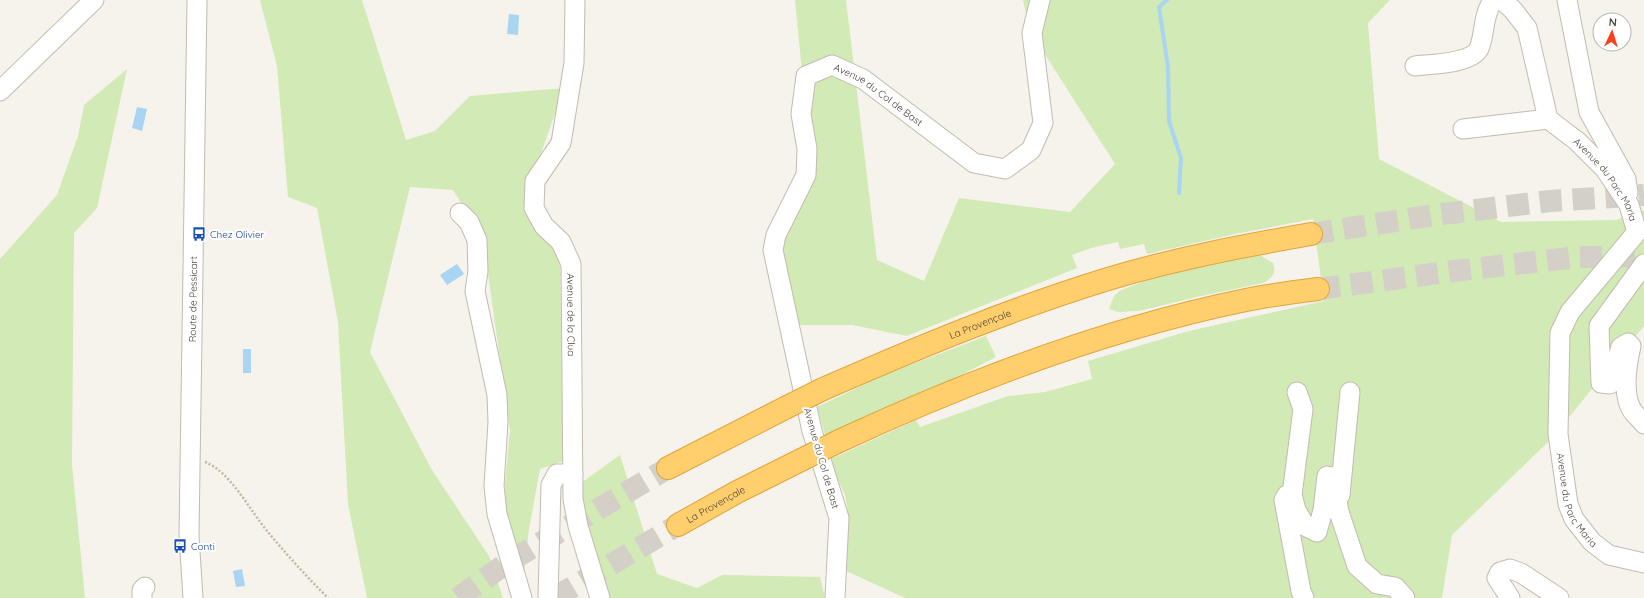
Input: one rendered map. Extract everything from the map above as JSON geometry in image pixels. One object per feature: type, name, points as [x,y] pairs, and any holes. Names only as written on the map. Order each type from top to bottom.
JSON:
[{"type":"highway","name":"La Provençale","points":[[668,468],[823,389],[973,326],[1109,279],[1175,261],[1311,234]]},
{"type":"highway","name":"La Provençale","points":[[678,525],[737,492],[837,442],[892,417],[958,389],[1063,350],[1186,314],[1247,300],[1318,289]]},
{"type":"street","points":[[0,91],[94,0]]},
{"type":"street","name":"Avenue de la Clua","points":[[576,0],[574,63],[561,143],[536,181],[534,208],[544,226],[561,242],[571,264],[573,499],[578,526],[600,598]]},
{"type":"street","name":"Avenue du Col de Bast","points":[[835,598],[839,518],[812,431],[773,250],[776,235],[806,175],[808,149],[801,114],[806,76],[832,65],[862,80],[974,163],[1005,169],[1031,150],[1043,123],[1032,33],[1040,0]]},
{"type":"street","points":[[1415,66],[1457,61],[1473,56],[1480,48],[1486,11],[1492,2],[1502,0],[1513,10],[1527,28],[1548,119],[1463,129]]},
{"type":"street","points":[[1567,0],[1589,112],[1626,179],[1629,205]]},
{"type":"street","name":"Route de Pessicart","points":[[191,597],[189,558],[189,458],[193,2]]},
{"type":"street","name":"Avenue du Parc Maria","points":[[1548,119],[1578,141],[1605,169],[1629,205],[1640,229],[1570,312],[1560,332],[1558,434],[1568,504],[1574,519],[1592,542],[1609,555],[1644,563]]},
{"type":"street","points":[[460,212],[469,222],[477,240],[478,271],[475,291],[497,395],[498,422],[494,486],[497,514],[522,598]]},
{"type":"street","points":[[1644,264],[1599,326],[1601,383],[1610,384],[1621,347],[1628,342],[1631,346],[1625,368],[1629,400],[1634,414],[1639,416],[1644,424]]},
{"type":"street","points":[[1297,392],[1303,409],[1292,495],[1296,510],[1305,526],[1317,532],[1323,510],[1327,476],[1333,477],[1339,512],[1357,566],[1377,584],[1395,587],[1405,598]]},
{"type":"street","points":[[1339,512],[1350,392]]},
{"type":"street","points":[[548,598],[551,485],[557,474],[573,474]]},
{"type":"street","points":[[1292,495],[1287,495],[1284,500],[1301,591],[1304,598]]},
{"type":"street","points":[[1510,598],[1497,578],[1500,572],[1510,569],[1521,573],[1559,598]]},
{"type":"path","points":[[189,458],[207,463],[224,474],[267,531],[309,579],[328,598]]},
{"type":"green space","points":[[260,0],[362,0],[406,140],[435,131],[470,96],[564,88],[539,159],[525,186],[560,253],[563,461],[540,469],[529,529],[523,583],[502,517],[510,430],[483,238],[453,190],[410,187],[370,352],[432,470],[489,556],[503,598],[367,598],[348,504],[338,322],[317,208],[288,197],[277,66]]},
{"type":"green space","points":[[795,0],[846,0],[877,260],[924,281],[959,198],[1070,212],[1115,164],[1030,31],[1023,0],[1390,0],[1368,23],[1379,159],[1501,222],[1616,220],[1644,210],[1644,326],[1550,440],[1452,535],[1442,598],[905,598],[842,569],[848,513],[845,495],[829,460],[916,420],[920,427],[1008,396],[1045,392],[1092,379],[1088,361],[1189,331],[1324,301],[1313,219],[1235,234],[1147,254],[1144,244],[1120,249],[1118,242],[1091,248],[1072,255],[1077,268],[907,336],[852,325],[797,325],[781,251],[782,240],[811,164]]},
{"type":"green space","points":[[127,69],[97,208],[74,233],[72,464],[85,598],[0,598],[0,259],[57,195],[78,136],[84,105]]},
{"type":"green space","points":[[1260,255],[1273,263],[1274,267],[1273,275],[1263,283],[1139,311],[1118,312],[1109,309],[1114,296],[1121,290],[1148,280],[1196,268]]},
{"type":"green space","points":[[986,336],[996,357],[946,383],[825,435],[817,407],[884,375]]},
{"type":"green space","points":[[620,455],[657,574],[697,588],[722,575],[820,577],[825,598],[607,598],[579,504],[581,483]]},
{"type":"water","points":[[509,14],[519,15],[518,35],[507,34]]},
{"type":"water","points":[[137,107],[147,109],[142,131],[132,128]]},
{"type":"water","points":[[457,264],[464,274],[447,285],[440,275]]},
{"type":"water","points":[[243,349],[251,349],[251,373],[243,373]]},
{"type":"water","points":[[242,569],[245,586],[236,587],[233,571]]},
{"type":"waterway","points":[[1167,0],[1159,7],[1168,67],[1169,121],[1181,158],[1179,193]]},
{"type":"tunnel","points":[[1311,234],[1434,215],[1550,201],[1644,195]]},
{"type":"tunnel","points":[[1318,289],[1454,271],[1578,257],[1644,256]]},
{"type":"tunnel","points":[[458,598],[508,562],[668,468]]},
{"type":"tunnel","points":[[554,598],[678,525]]},
{"type":"place","name":"Chez Olivier","points":[[199,234]]},
{"type":"place","name":"Conti","points":[[180,546]]}]
